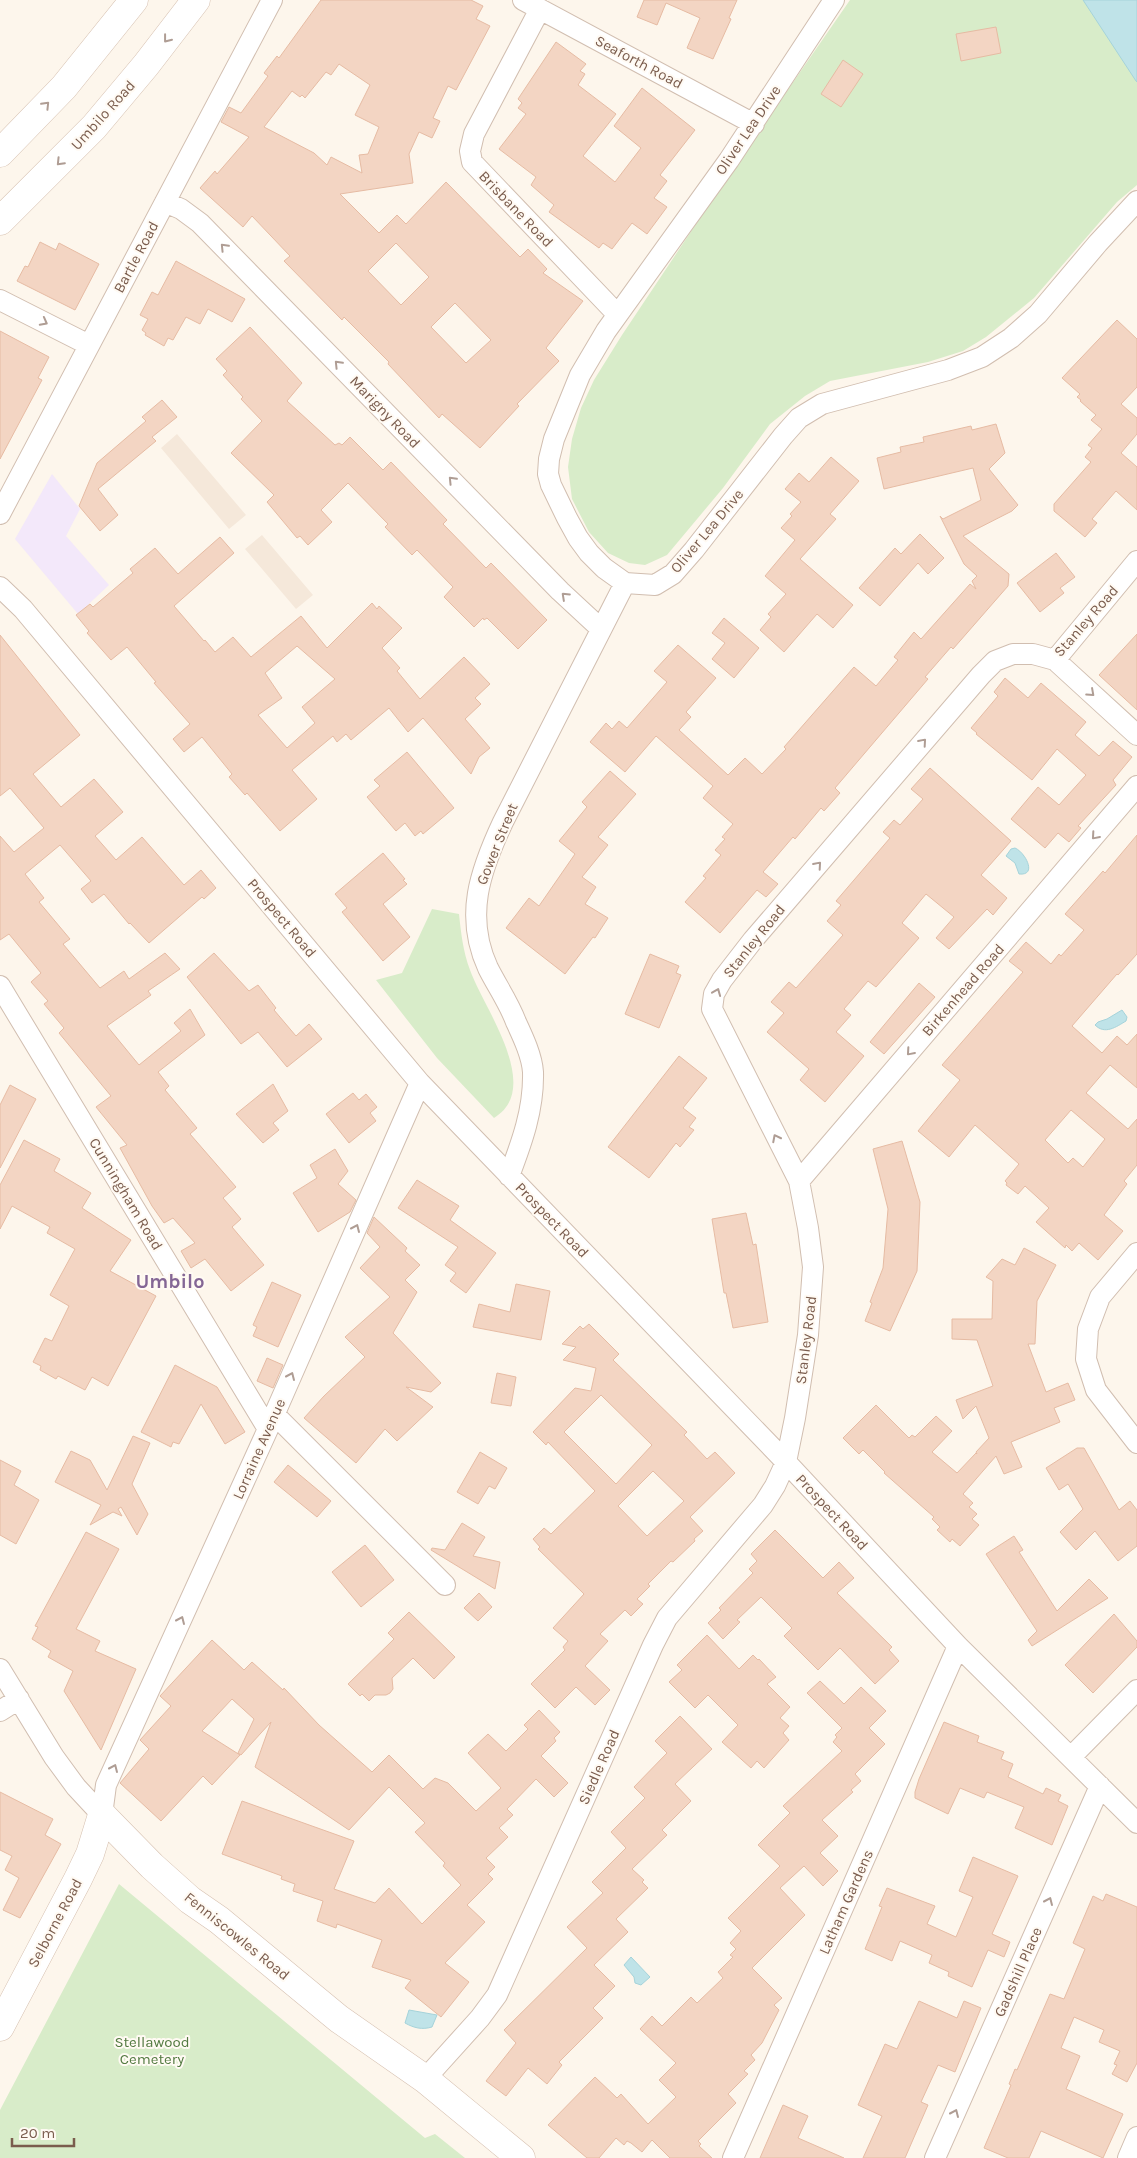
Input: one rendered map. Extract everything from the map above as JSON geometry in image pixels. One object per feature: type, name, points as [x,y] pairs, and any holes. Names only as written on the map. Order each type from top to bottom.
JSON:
[{"type":"street","points":[[0,153],[64,87],[134,0]]},
{"type":"street","name":"Umbilo Road","points":[[0,222],[94,127],[146,65],[196,0]]},
{"type":"street","name":"Bartle Road","points":[[0,514],[272,0]]},
{"type":"street","name":"Oliver Lea Drive","points":[[834,0],[754,124],[616,314],[580,375],[554,439],[548,467],[551,485],[578,538],[604,568],[625,583],[655,584],[673,574],[799,418],[822,404],[948,370],[982,357],[1011,338],[1038,314],[1098,243],[1137,201]]},
{"type":"street","name":"Seaforth Road","points":[[531,4],[754,124]]},
{"type":"street","name":"Brisbane Road","points":[[531,4],[474,134],[470,151],[472,162],[616,314]]},
{"type":"street","name":"Marigny Road","points":[[165,202],[181,209],[200,223],[556,586],[601,629]]},
{"type":"street","points":[[0,300],[88,346]]},
{"type":"street","name":"Stanley Road","points":[[786,1462],[808,1335],[813,1267],[808,1228],[799,1182],[712,1009],[714,994],[722,980],[753,940],[974,682],[995,661],[1013,654],[1033,654],[1054,660],[1137,561]]},
{"type":"street","name":"Gower Street","points":[[509,1176],[529,1116],[533,1071],[524,1040],[510,1006],[489,969],[480,947],[476,921],[477,896],[496,838],[625,583]]},
{"type":"street","name":"Prospect Road","points":[[0,587],[23,608],[420,1083],[786,1462],[958,1646],[1137,1823]]},
{"type":"street","points":[[0,604],[23,608]]},
{"type":"street","points":[[1054,660],[1137,735]]},
{"type":"street","name":"Birkenhead Road","points":[[799,1182],[1134,797]]},
{"type":"street","name":"Cunningham Road","points":[[0,986],[271,1422],[445,1585]]},
{"type":"street","name":"Lorraine Avenue","points":[[102,1815],[106,1785],[271,1422],[420,1083]]},
{"type":"street","points":[[1137,1253],[1100,1297],[1088,1329],[1086,1359],[1096,1390],[1137,1443]]},
{"type":"street","name":"Siedle Road","points":[[425,2079],[480,2018],[497,1995],[653,1645],[667,1618],[763,1505],[775,1486],[786,1462]]},
{"type":"street","name":"Latham Gardens","points":[[733,2158],[958,1646]]},
{"type":"street","name":"Fenniscowles Road","points":[[0,1669],[54,1757],[76,1786],[152,1866],[190,1900],[219,1920],[340,2019],[425,2079],[521,2158]]},
{"type":"street","points":[[1071,1757],[1137,1690]]},
{"type":"street","points":[[0,1711],[19,1699]]},
{"type":"street","name":"Gadshill Place","points":[[935,2158],[1100,1786]]},
{"type":"street","name":"Selborne Road","points":[[0,2027],[78,1879],[90,1854],[102,1815]]},
{"type":"street","points":[[1128,2158],[1137,2137]]},
{"type":"shaded area","points":[[177,434],[246,515],[229,529],[161,448]]},
{"type":"shaded area","points":[[52,474],[80,509],[66,536],[109,585],[78,614],[15,539]]},
{"type":"shaded area","points":[[262,535],[313,595],[296,609],[245,549]]},
{"type":"green space","points":[[850,0],[1137,0],[1137,185],[1117,202],[1034,298],[986,337],[963,351],[928,362],[830,381],[805,396],[770,424],[723,488],[667,555],[645,565],[629,563],[608,553],[589,532],[572,499],[568,467],[572,439],[581,408],[594,380],[622,335],[724,182]]},
{"type":"green space","points":[[432,909],[459,914],[464,949],[470,970],[506,1047],[512,1068],[513,1087],[508,1105],[494,1118],[437,1058],[376,980],[402,973]]},
{"type":"green space","name":"Stellawood Cemetery","points":[[119,1884],[425,2138],[435,2134],[465,2158],[0,2158],[0,2110]]},
{"type":"water","points":[[1083,0],[1137,0],[1137,82],[1136,81]]},
{"type":"water","points":[[1015,848],[1023,854],[1028,863],[1029,868],[1025,874],[1019,874],[1015,863],[1006,856],[1011,849]]},
{"type":"water","points":[[1122,1010],[1127,1017],[1126,1021],[1118,1026],[1107,1030],[1095,1025],[1098,1022]]},
{"type":"water","points":[[631,1957],[650,1977],[641,1985],[635,1983],[634,1977],[624,1965]]},
{"type":"water","points":[[409,2010],[437,2015],[432,2027],[418,2028],[405,2023]]},
{"type":"building","points":[[321,0],[471,0],[483,6],[476,19],[490,26],[456,90],[448,86],[433,118],[440,121],[432,138],[419,132],[409,154],[413,183],[340,194],[379,233],[397,215],[406,224],[446,182],[520,257],[528,249],[547,269],[543,273],[583,301],[546,348],[559,361],[517,404],[519,406],[480,448],[442,414],[439,418],[388,364],[389,362],[344,317],[342,320],[284,261],[290,256],[252,216],[243,227],[200,188],[215,171],[217,174],[249,137],[221,122],[229,107],[241,113],[268,76],[264,73],[277,56],[279,58]],"holes":[[[339,64],[370,85],[355,115],[379,127],[368,154],[359,155],[362,173],[331,157],[327,165],[314,153],[264,127],[292,91],[305,98],[326,72],[331,75]],[[396,243],[429,277],[401,305],[368,271]],[[455,303],[491,340],[466,363],[431,327]]]},
{"type":"building","points":[[644,0],[737,0],[729,18],[731,19],[713,59],[687,48],[700,18],[666,3],[657,25],[637,17]]},
{"type":"building","points":[[996,27],[1001,53],[961,61],[956,34]]},
{"type":"building","points":[[556,42],[586,64],[580,71],[585,74],[578,85],[616,114],[583,156],[615,182],[641,148],[614,126],[642,88],[695,130],[660,175],[667,181],[654,198],[667,207],[647,234],[632,223],[612,249],[603,243],[599,248],[549,212],[554,205],[531,185],[536,177],[499,149],[526,114],[518,108],[522,103],[518,99]]},
{"type":"building","points":[[843,60],[863,74],[841,107],[821,94]]},
{"type":"building","points":[[40,242],[56,250],[59,243],[99,264],[75,310],[17,281],[25,266],[28,267]]},
{"type":"building","points":[[176,261],[245,299],[232,322],[208,309],[200,324],[186,317],[173,340],[168,338],[164,346],[145,335],[146,333],[142,330],[148,319],[140,315],[152,292],[158,295]]},
{"type":"building","points":[[1117,320],[1137,339],[1137,387],[1121,404],[1137,418],[1137,434],[1121,453],[1137,467],[1137,510],[1116,491],[1092,519],[1097,523],[1085,537],[1054,511],[1054,504],[1091,462],[1085,457],[1092,448],[1088,445],[1102,429],[1091,420],[1096,415],[1080,401],[1077,397],[1080,394],[1062,378]]},
{"type":"building","points":[[250,327],[302,383],[287,401],[335,445],[339,443],[342,445],[350,437],[383,470],[391,462],[447,520],[443,524],[486,568],[491,563],[547,620],[518,649],[487,618],[484,620],[483,618],[474,627],[444,597],[453,587],[417,550],[412,555],[385,527],[388,524],[348,483],[321,510],[332,522],[308,545],[300,536],[297,538],[267,502],[274,495],[231,453],[262,421],[241,399],[243,397],[223,375],[227,371],[216,359]]},
{"type":"building","points":[[0,331],[49,357],[38,378],[42,380],[0,459]]},
{"type":"building","points":[[162,400],[177,417],[152,437],[156,441],[98,489],[118,515],[100,531],[79,506],[97,463],[146,421],[142,417]]},
{"type":"building","points":[[996,424],[1005,453],[989,469],[1018,505],[1012,511],[963,536],[1009,574],[1008,586],[953,649],[951,647],[925,677],[928,679],[835,788],[840,793],[824,811],[821,808],[795,839],[793,837],[763,872],[778,884],[766,897],[757,890],[720,933],[685,902],[706,878],[703,876],[721,855],[715,850],[725,839],[722,837],[733,824],[703,798],[713,786],[656,736],[625,772],[590,742],[606,723],[612,729],[619,721],[627,728],[667,682],[654,671],[678,645],[716,678],[686,712],[691,717],[679,730],[728,775],[745,758],[762,774],[786,749],[784,747],[854,667],[876,686],[898,660],[894,657],[914,632],[921,639],[970,584],[976,589],[972,581],[977,576],[964,564],[940,516],[943,519],[981,500],[973,468],[884,489],[877,458],[901,452],[900,447],[924,442],[923,437],[971,426],[972,430]]},
{"type":"building","points":[[831,457],[859,481],[830,514],[836,519],[800,559],[853,605],[833,628],[817,614],[784,652],[760,630],[771,617],[768,614],[786,594],[765,576],[795,540],[781,528],[801,502],[785,489],[799,473],[809,482]]},
{"type":"building","points":[[920,534],[944,558],[928,574],[918,563],[880,606],[859,588],[895,548],[901,554]]},
{"type":"building","points":[[220,537],[234,553],[174,606],[215,652],[233,637],[251,657],[301,616],[327,648],[372,603],[377,609],[379,606],[402,628],[382,648],[400,668],[397,671],[420,699],[464,657],[490,684],[475,698],[481,704],[465,719],[490,748],[479,757],[471,774],[423,718],[408,732],[389,708],[351,740],[346,734],[337,742],[333,736],[292,770],[317,799],[280,831],[247,793],[245,795],[229,777],[232,774],[202,737],[184,752],[173,739],[190,724],[154,683],[156,682],[127,647],[111,660],[87,633],[89,631],[76,615],[90,604],[93,607],[133,573],[130,569],[155,548],[178,574]],"holes":[[[297,646],[335,679],[302,707],[315,723],[287,748],[258,715],[282,698],[265,673]]]},
{"type":"building","points":[[1056,553],[1075,577],[1060,588],[1064,593],[1040,612],[1017,583]]},
{"type":"building","points":[[724,618],[759,648],[734,678],[712,659],[725,643],[712,633]]},
{"type":"building","points":[[1137,634],[1137,710],[1099,675]]},
{"type":"building","points":[[0,635],[80,735],[33,774],[61,807],[94,779],[123,812],[95,836],[116,860],[142,837],[184,885],[201,870],[216,888],[204,899],[202,897],[149,943],[129,924],[104,894],[92,903],[81,889],[91,881],[60,845],[25,874],[44,898],[39,902],[70,939],[63,944],[100,988],[124,971],[129,979],[165,953],[180,969],[148,991],[151,995],[107,1026],[139,1065],[181,1031],[174,1023],[190,1009],[205,1035],[158,1072],[169,1086],[165,1090],[197,1128],[190,1134],[236,1187],[223,1198],[241,1219],[232,1227],[264,1265],[231,1291],[205,1259],[191,1268],[181,1251],[195,1243],[173,1218],[164,1223],[152,1206],[120,1148],[127,1145],[96,1107],[111,1096],[59,1033],[64,1028],[44,1004],[48,1001],[31,982],[41,973],[9,934],[0,940],[0,836],[14,852],[44,828],[10,788],[0,796]]},
{"type":"building","points":[[1005,678],[1028,698],[1041,683],[1086,722],[1075,735],[1099,756],[1113,741],[1132,757],[1113,780],[1116,785],[1078,826],[1081,828],[1069,842],[1058,833],[1045,848],[1011,819],[1038,787],[1059,805],[1086,775],[1057,749],[1032,780],[971,728],[998,696],[994,692]]},
{"type":"building","points":[[407,752],[454,808],[423,834],[421,831],[415,836],[405,823],[396,831],[367,797],[380,786],[374,780]]},
{"type":"building","points":[[930,768],[1011,841],[981,875],[1007,898],[993,915],[987,909],[949,949],[936,938],[954,917],[926,894],[902,923],[919,938],[876,987],[868,981],[844,1009],[851,1015],[836,1032],[864,1056],[825,1102],[800,1080],[809,1069],[767,1032],[784,1013],[771,1002],[789,982],[796,988],[843,935],[827,921],[841,905],[836,901],[890,838],[883,832],[894,820],[900,825],[923,799],[911,789]]},
{"type":"building","points":[[610,771],[636,794],[598,837],[608,845],[582,877],[596,887],[585,904],[608,918],[595,938],[593,937],[565,974],[506,928],[529,898],[539,906],[575,854],[559,841],[587,807],[582,802]]},
{"type":"building","points":[[1137,835],[1137,954],[1072,1026],[1102,1053],[1117,1036],[1127,1045],[1137,1034],[1137,1088],[1110,1065],[1086,1093],[1128,1129],[1137,1119],[1137,1165],[1124,1181],[1127,1184],[1104,1215],[1123,1231],[1098,1260],[1079,1243],[1072,1251],[1066,1245],[1065,1248],[1036,1222],[1049,1208],[1025,1186],[1018,1194],[1006,1185],[1005,1181],[1019,1164],[975,1125],[949,1157],[918,1131],[960,1080],[942,1065],[1023,972],[1009,961],[1026,942],[1051,964],[1059,954],[1061,956],[1084,930],[1065,914],[1103,871],[1105,873]],"holes":[[[1071,1110],[1105,1139],[1083,1167],[1073,1158],[1068,1163],[1045,1140]]]},
{"type":"building","points":[[383,853],[407,884],[383,904],[410,937],[383,961],[342,912],[347,908],[335,894]]},
{"type":"building","points":[[214,953],[249,991],[258,985],[276,1008],[274,1010],[296,1036],[309,1024],[322,1039],[287,1067],[258,1032],[241,1044],[187,977]]},
{"type":"building","points":[[650,954],[679,966],[676,973],[681,975],[659,1028],[625,1014]]},
{"type":"building","points":[[919,983],[935,997],[884,1054],[870,1042]]},
{"type":"building","points":[[679,1056],[707,1078],[683,1108],[696,1118],[689,1127],[694,1130],[680,1147],[676,1143],[649,1178],[608,1147]]},
{"type":"building","points":[[273,1084],[288,1111],[273,1123],[279,1130],[263,1143],[236,1114]]},
{"type":"building","points":[[10,1085],[36,1099],[0,1168],[0,1105]]},
{"type":"building","points":[[353,1093],[359,1100],[366,1094],[377,1107],[370,1113],[376,1121],[349,1143],[326,1114]]},
{"type":"building","points":[[24,1140],[60,1159],[54,1171],[91,1193],[82,1208],[131,1240],[110,1271],[156,1296],[108,1386],[92,1377],[85,1390],[58,1376],[56,1379],[40,1370],[41,1366],[33,1362],[45,1338],[52,1341],[69,1306],[50,1295],[75,1249],[47,1233],[50,1227],[12,1206],[0,1229],[0,1185]]},
{"type":"building","points":[[902,1141],[920,1202],[917,1271],[890,1331],[865,1321],[883,1268],[888,1209],[873,1149]]},
{"type":"building","points":[[335,1149],[348,1171],[338,1184],[356,1200],[350,1212],[318,1232],[293,1193],[317,1178],[310,1165]]},
{"type":"building","points":[[417,1180],[459,1206],[450,1220],[496,1253],[466,1293],[450,1281],[456,1273],[445,1265],[458,1247],[398,1208]]},
{"type":"building","points":[[746,1213],[753,1245],[756,1244],[768,1322],[733,1328],[726,1293],[724,1293],[712,1219]]},
{"type":"building","points":[[374,1217],[407,1248],[405,1251],[420,1265],[405,1280],[417,1292],[393,1333],[441,1383],[431,1392],[406,1387],[433,1407],[397,1441],[385,1429],[356,1463],[304,1418],[365,1357],[345,1337],[390,1297],[360,1268],[380,1247],[367,1233]]},
{"type":"building","points":[[1024,1248],[1056,1265],[1037,1301],[1035,1344],[1028,1344],[1046,1392],[1068,1383],[1075,1400],[1054,1408],[1060,1422],[1011,1442],[1022,1467],[1004,1474],[996,1456],[963,1494],[973,1503],[969,1507],[977,1514],[972,1519],[979,1525],[960,1546],[952,1539],[950,1542],[937,1530],[940,1527],[932,1519],[934,1517],[884,1473],[863,1450],[859,1454],[843,1438],[876,1405],[909,1438],[912,1435],[915,1437],[936,1416],[952,1431],[932,1452],[957,1473],[977,1454],[976,1452],[989,1438],[976,1406],[963,1419],[956,1400],[993,1386],[977,1340],[952,1339],[952,1319],[992,1319],[993,1281],[986,1277],[1002,1259],[1015,1265]]},
{"type":"building","points":[[272,1282],[301,1295],[278,1347],[253,1336],[257,1327],[253,1325]]},
{"type":"building","points":[[516,1284],[550,1291],[541,1340],[473,1327],[479,1304],[510,1312]]},
{"type":"building","points":[[589,1324],[619,1354],[613,1360],[687,1432],[684,1435],[707,1459],[715,1452],[735,1473],[690,1517],[703,1531],[694,1539],[695,1541],[648,1584],[650,1586],[637,1599],[643,1604],[631,1616],[625,1610],[600,1634],[608,1641],[585,1666],[610,1690],[595,1705],[576,1687],[555,1708],[531,1684],[565,1650],[563,1647],[568,1641],[553,1628],[584,1594],[538,1549],[540,1547],[533,1539],[544,1528],[551,1534],[595,1491],[548,1442],[546,1445],[533,1432],[575,1388],[591,1391],[596,1368],[563,1360],[576,1347],[562,1344],[580,1326],[583,1329]],"holes":[[[601,1395],[652,1445],[616,1484],[564,1432]],[[653,1471],[684,1501],[647,1536],[618,1506]]]},
{"type":"building","points":[[267,1358],[283,1365],[273,1388],[257,1381]]},
{"type":"building","points":[[175,1365],[217,1387],[245,1432],[225,1444],[201,1404],[179,1444],[173,1442],[171,1447],[141,1432]]},
{"type":"building","points":[[497,1373],[516,1377],[511,1406],[491,1403]]},
{"type":"building","points":[[133,1436],[150,1443],[132,1484],[148,1514],[137,1535],[121,1507],[118,1509],[122,1516],[113,1512],[90,1525],[101,1505],[55,1482],[71,1451],[90,1460],[107,1490]]},
{"type":"building","points":[[1077,1448],[1084,1448],[1119,1510],[1130,1501],[1137,1510],[1137,1546],[1118,1561],[1095,1531],[1076,1550],[1060,1532],[1083,1509],[1068,1484],[1059,1490],[1046,1468]]},
{"type":"building","points":[[480,1452],[507,1468],[495,1489],[489,1486],[478,1504],[457,1492]]},
{"type":"building","points":[[0,1460],[21,1471],[14,1485],[39,1500],[16,1544],[0,1535]]},
{"type":"building","points":[[288,1465],[331,1501],[317,1517],[274,1482]]},
{"type":"building","points":[[462,1523],[485,1537],[473,1556],[500,1562],[495,1589],[431,1550],[432,1548],[445,1550]]},
{"type":"building","points":[[775,1530],[823,1578],[839,1562],[854,1578],[837,1593],[892,1647],[889,1650],[899,1661],[875,1684],[840,1648],[818,1670],[784,1636],[792,1628],[761,1597],[737,1620],[740,1622],[723,1639],[708,1623],[721,1610],[719,1608],[753,1573],[749,1569],[757,1561],[751,1554]]},
{"type":"building","points":[[86,1532],[119,1549],[76,1629],[100,1641],[95,1651],[136,1669],[101,1750],[64,1691],[73,1671],[48,1657],[51,1651],[32,1639],[38,1627],[35,1626]]},
{"type":"building","points":[[1014,1536],[1023,1550],[1019,1552],[1057,1611],[1089,1579],[1108,1598],[1032,1646],[1028,1640],[1037,1631],[986,1554]]},
{"type":"building","points":[[365,1545],[394,1580],[361,1607],[332,1572]]},
{"type":"building","points":[[479,1593],[492,1607],[478,1621],[464,1608]]},
{"type":"building","points":[[409,1612],[455,1657],[434,1679],[413,1658],[392,1678],[393,1689],[390,1693],[375,1695],[369,1701],[362,1694],[360,1696],[348,1684],[394,1639],[388,1633]]},
{"type":"building","points":[[1114,1614],[1137,1641],[1137,1647],[1093,1693],[1065,1665]]},
{"type":"building","points":[[707,1635],[739,1669],[753,1655],[759,1659],[776,1677],[767,1684],[790,1707],[780,1718],[789,1726],[783,1733],[789,1740],[764,1768],[757,1761],[751,1768],[722,1742],[738,1725],[708,1695],[695,1708],[669,1682],[682,1670],[677,1665]]},
{"type":"building","points":[[212,1640],[244,1670],[252,1662],[283,1690],[284,1688],[319,1725],[372,1772],[389,1755],[423,1789],[435,1778],[448,1783],[476,1811],[501,1788],[468,1753],[488,1734],[506,1751],[528,1729],[524,1725],[539,1710],[560,1732],[554,1738],[556,1741],[541,1756],[568,1783],[554,1797],[536,1779],[507,1809],[513,1815],[499,1828],[508,1837],[486,1858],[495,1867],[488,1874],[493,1879],[467,1905],[485,1922],[445,1963],[469,1982],[441,2017],[405,1988],[411,1980],[372,1967],[382,1940],[337,1924],[336,1928],[317,1921],[323,1901],[293,1891],[295,1884],[281,1879],[282,1876],[222,1854],[242,1801],[354,1841],[334,1889],[375,1903],[389,1888],[422,1924],[461,1885],[443,1866],[445,1863],[415,1832],[425,1823],[389,1787],[349,1830],[255,1767],[271,1722],[241,1755],[238,1753],[254,1719],[232,1699],[202,1731],[240,1755],[212,1785],[203,1776],[161,1821],[120,1783],[149,1749],[140,1740],[171,1706],[160,1696]]},
{"type":"building","points":[[820,1681],[844,1704],[861,1687],[886,1711],[869,1728],[885,1744],[855,1774],[861,1781],[851,1790],[853,1792],[822,1820],[838,1836],[820,1853],[838,1871],[823,1886],[804,1866],[780,1888],[805,1915],[752,1968],[782,1998],[774,2005],[779,2010],[762,2043],[751,2055],[755,2060],[744,2071],[748,2074],[728,2094],[736,2103],[698,2141],[701,2144],[699,2146],[712,2158],[670,2158],[652,2140],[642,2152],[631,2143],[627,2141],[624,2145],[616,2138],[599,2158],[587,2158],[548,2125],[595,2077],[617,2098],[621,2094],[648,2124],[676,2097],[659,2080],[676,2063],[640,2029],[652,2016],[662,2026],[691,1997],[697,2003],[723,1978],[718,1972],[733,1957],[730,1955],[736,1949],[730,1943],[741,1931],[728,1918],[780,1866],[758,1845],[790,1813],[783,1806],[842,1751],[833,1742],[837,1737],[835,1735],[842,1728],[807,1693]]},
{"type":"building","points":[[680,1716],[712,1749],[675,1784],[691,1801],[662,1830],[667,1835],[632,1869],[644,1880],[642,1882],[648,1888],[616,1919],[628,1932],[594,1965],[615,1986],[593,2008],[603,2018],[559,2062],[562,2065],[547,2084],[528,2068],[506,2096],[486,2081],[516,2043],[504,2030],[587,1948],[567,1927],[603,1893],[592,1882],[626,1848],[611,1832],[645,1798],[634,1787],[667,1753],[655,1741]]},
{"type":"building","points":[[944,1722],[979,1736],[977,1742],[1004,1752],[1001,1759],[1013,1764],[1008,1777],[1043,1794],[1046,1788],[1061,1795],[1058,1801],[1068,1806],[1052,1845],[1015,1828],[1024,1807],[987,1792],[984,1798],[960,1788],[948,1814],[915,1798],[919,1779]]},
{"type":"building","points":[[0,1792],[53,1819],[45,1835],[61,1844],[20,1918],[3,1910],[19,1878],[5,1870],[12,1856],[0,1850]]},
{"type":"building","points":[[973,1857],[1018,1876],[992,1934],[1010,1942],[1004,1957],[988,1950],[972,1987],[948,1976],[949,1972],[929,1963],[932,1955],[900,1941],[892,1961],[865,1949],[882,1907],[879,1906],[887,1888],[935,1906],[927,1924],[956,1937],[973,1897],[959,1891]]},
{"type":"building","points":[[1106,1894],[1137,1907],[1137,2063],[1127,2082],[1112,2074],[1117,2065],[1114,2064],[1120,2051],[1099,2042],[1104,2030],[1074,2017],[1061,2048],[1080,2056],[1066,2089],[1123,2114],[1103,2158],[1041,2131],[1029,2158],[1008,2158],[984,2148],[1011,2085],[1009,2084],[1015,2069],[1017,2070],[1050,1994],[1064,1999],[1085,1949],[1073,1943],[1093,1896],[1103,1901]]},
{"type":"building","points":[[919,2001],[957,2018],[964,2001],[981,2008],[955,2072],[938,2065],[921,2102],[928,2105],[905,2158],[863,2158],[882,2116],[858,2105],[885,2044],[897,2049]]},
{"type":"building","points":[[783,2105],[808,2116],[798,2138],[844,2158],[760,2158]]},
{"type":"district","name":"Umbilo","points":[[170,1281]]}]
